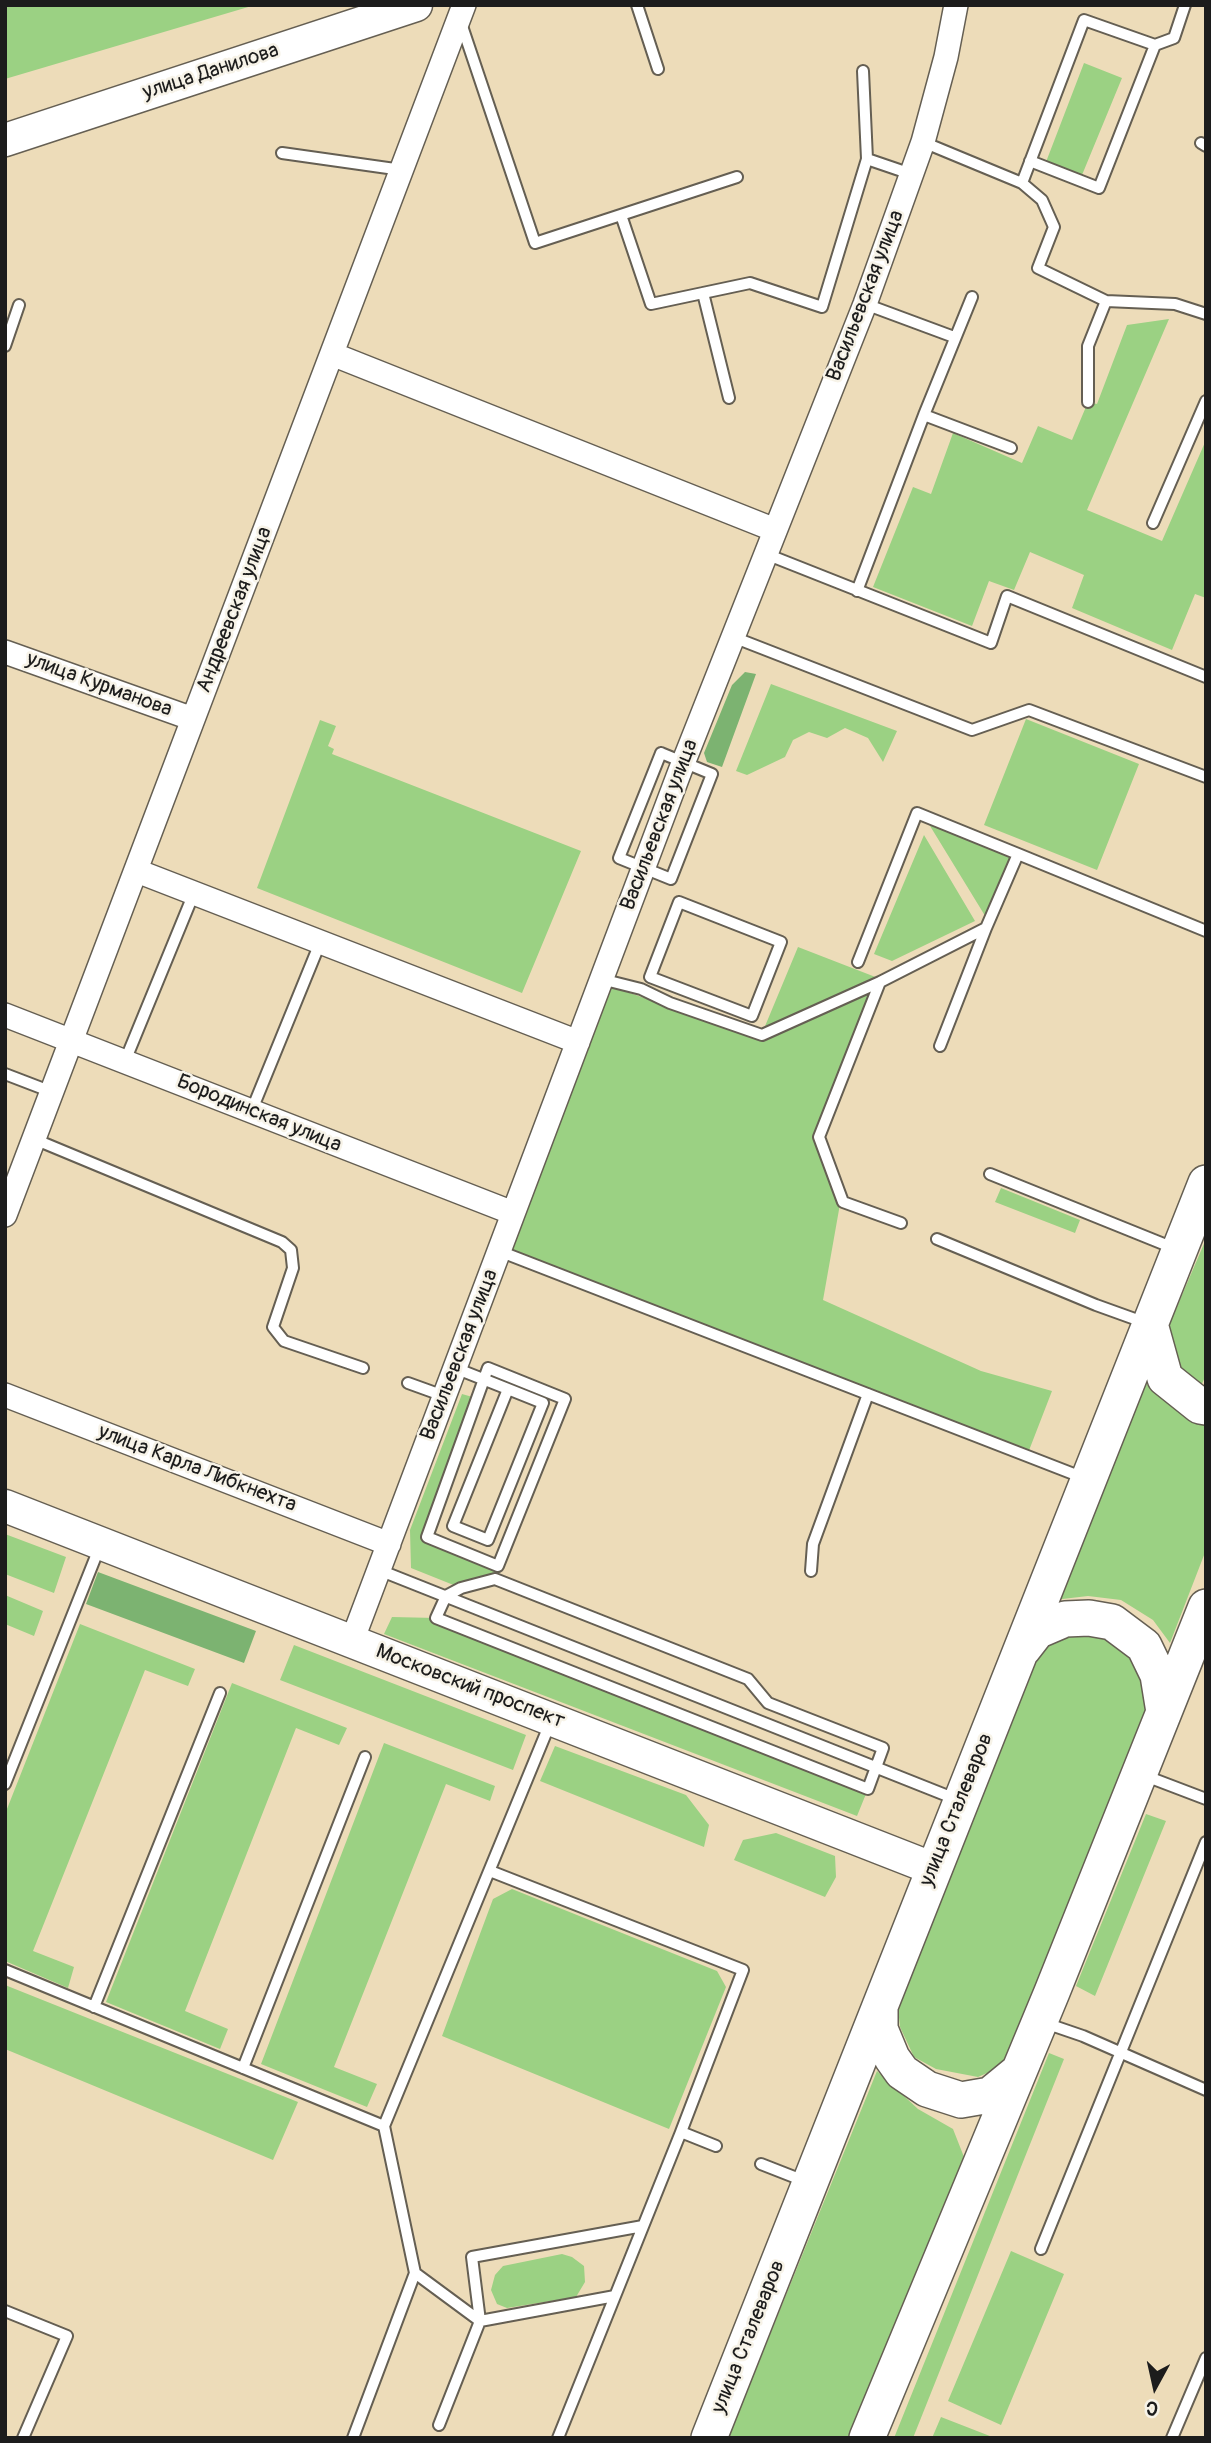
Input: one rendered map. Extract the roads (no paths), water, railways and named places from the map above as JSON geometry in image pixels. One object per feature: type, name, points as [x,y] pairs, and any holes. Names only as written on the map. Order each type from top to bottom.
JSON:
[{"type":"main road","name":"улица Сталеваров","points":[[709,2438],[1206,1183]]},
{"type":"main road","points":[[1150,1324],[1165,1378],[1200,1406],[1206,1407]]},
{"type":"main road","points":[[867,2438],[1206,1608]]},
{"type":"main road","points":[[1018,1656],[1037,1631],[1065,1619],[1112,1622],[1144,1646],[1158,1675],[1164,1712]]},
{"type":"main road","points":[[880,2006],[880,2029],[892,2058],[902,2072],[927,2089],[961,2100],[990,2095],[1018,2072]]},
{"type":"street","name":"улица Данилова","points":[[5,140],[416,5]]},
{"type":"street","name":"Васильевская улица","points":[[352,1641],[683,762],[865,304],[923,142],[946,57],[956,5]]},
{"type":"street","name":"Андреевская улица","points":[[5,1215],[462,11]]},
{"type":"street","points":[[332,354],[775,530]]},
{"type":"street","name":"улица Курманова","points":[[5,652],[193,719]]},
{"type":"street","points":[[137,871],[578,1042]]},
{"type":"street","name":"Бородинская улица","points":[[5,1015],[513,1213]]},
{"type":"street","name":"улица Карла Либкнехта","points":[[5,1395],[389,1544]]},
{"type":"street","name":"Московский проспект","points":[[5,1506],[934,1869]]},
{"type":"lane","points":[[637,5],[658,69]]},
{"type":"lane","points":[[1022,183],[1084,20],[1155,45],[1174,38],[1185,5]]},
{"type":"lane","points":[[462,11],[470,57],[535,243],[737,177]]},
{"type":"lane","points":[[1030,161],[1099,188],[1155,45]]},
{"type":"lane","points":[[621,215],[651,304],[750,283],[822,307],[867,159],[863,71]]},
{"type":"lane","points":[[923,142],[1022,183],[1042,200],[1054,227],[1038,268],[1106,301],[1175,304],[1206,314]]},
{"type":"lane","points":[[282,153],[402,170]]},
{"type":"lane","points":[[867,159],[911,174]]},
{"type":"lane","points":[[703,293],[729,398]]},
{"type":"lane","points":[[858,591],[954,337],[972,297]]},
{"type":"lane","points":[[1088,402],[1088,346],[1106,301]]},
{"type":"lane","points":[[865,304],[954,337]]},
{"type":"lane","points":[[5,346],[19,305]]},
{"type":"lane","points":[[1153,523],[1206,401]]},
{"type":"lane","points":[[924,415],[1011,448]]},
{"type":"lane","points":[[766,554],[991,643],[1007,596],[1206,677]]},
{"type":"lane","points":[[733,636],[972,730],[1029,710],[1206,777]]},
{"type":"lane","points":[[643,868],[671,879],[712,774],[683,762]]},
{"type":"lane","points":[[858,962],[917,813],[1206,931]]},
{"type":"lane","points":[[940,1046],[1018,854]]},
{"type":"lane","points":[[125,1061],[194,894]]},
{"type":"lane","points":[[679,902],[781,942],[752,1016],[677,988],[650,977],[679,902]]},
{"type":"lane","points":[[601,979],[640,989],[670,1003],[762,1035],[880,982],[986,928]]},
{"type":"lane","points":[[251,1112],[320,943]]},
{"type":"lane","points":[[880,982],[819,1137],[843,1202],[901,1223]]},
{"type":"lane","points":[[670,1003],[677,988]]},
{"type":"lane","points":[[5,1074],[52,1091]]},
{"type":"lane","points":[[34,1139],[282,1242],[291,1250],[293,1268],[273,1326],[284,1341],[363,1368]]},
{"type":"lane","points":[[990,1174],[1179,1250]]},
{"type":"lane","points":[[937,1239],[1096,1305],[1150,1324]]},
{"type":"lane","points":[[499,1251],[1088,1480]]},
{"type":"lane","points":[[455,1368],[483,1380],[508,1389],[543,1403],[488,1540],[453,1526],[508,1389]]},
{"type":"lane","points":[[488,1368],[565,1399],[498,1566],[427,1537],[483,1380],[488,1368]]},
{"type":"lane","points":[[408,1382],[444,1396]]},
{"type":"lane","points":[[811,1571],[814,1544],[868,1394]]},
{"type":"lane","points":[[5,1784],[102,1543]]},
{"type":"lane","points":[[379,1570],[961,1801]]},
{"type":"lane","points":[[495,1579],[748,1679],[768,1703],[883,1748],[868,1789],[436,1618],[446,1596],[461,1588],[495,1579]]},
{"type":"lane","points":[[94,2007],[220,1693]]},
{"type":"lane","points":[[353,2438],[415,2273],[384,2126],[552,1719]]},
{"type":"lane","points":[[243,2068],[365,1757]]},
{"type":"lane","points":[[1140,1773],[1206,1799]]},
{"type":"lane","points":[[1041,2249],[1118,2053],[1206,1842]]},
{"type":"lane","points":[[490,1871],[743,1970],[558,2438]]},
{"type":"lane","points":[[5,1970],[384,2126]]},
{"type":"lane","points":[[1039,2021],[1083,2036],[1206,2090]]},
{"type":"lane","points":[[681,2132],[716,2146]]},
{"type":"lane","points":[[761,2164],[810,2183]]},
{"type":"lane","points":[[439,2425],[480,2321],[472,2257],[643,2226]]},
{"type":"lane","points":[[415,2273],[480,2321],[615,2296]]},
{"type":"lane","points":[[5,2311],[67,2336],[23,2438]]},
{"type":"lane","points":[[1172,2438],[1202,2362],[1206,2358]]}]
